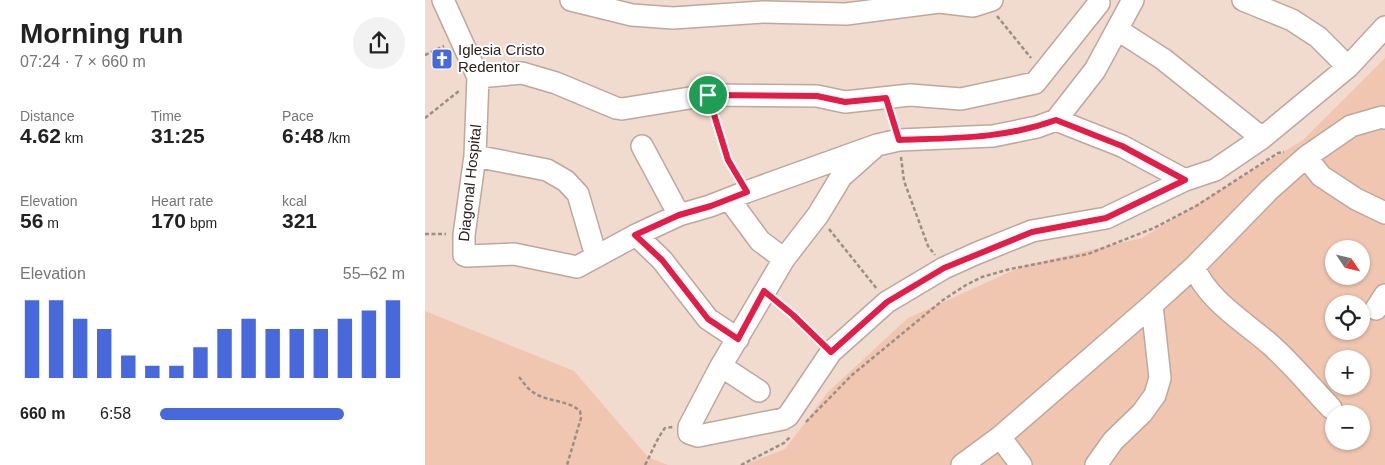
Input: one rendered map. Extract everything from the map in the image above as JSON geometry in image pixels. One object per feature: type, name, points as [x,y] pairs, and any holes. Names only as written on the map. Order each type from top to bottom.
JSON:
[{"type":"street","points":[[425,4],[436,0]]},
{"type":"street","name":"Diagonal Hospital","points":[[443,0],[478,77],[475,156],[463,244]]},
{"type":"street","points":[[571,0],[606,4],[632,15],[673,18],[763,12],[846,14],[939,2],[973,6],[989,1]]},
{"type":"street","points":[[463,244],[467,256],[515,254],[577,267],[635,235],[679,215],[877,145],[899,140],[993,136],[1056,120],[1095,70],[1133,0]]},
{"type":"street","points":[[1243,0],[1292,20],[1318,37],[1348,67]]},
{"type":"street","points":[[478,77],[522,73],[556,83],[622,109],[708,95],[817,96],[845,102],[910,95],[961,99],[1035,83],[1099,3]]},
{"type":"street","points":[[877,145],[841,177],[818,215],[784,259],[721,366],[689,427],[689,433],[698,436],[783,420],[788,416],[831,352],[887,302],[944,268],[1032,232],[1106,218],[1185,180],[1215,170],[1262,138],[1348,67],[1385,26]]},
{"type":"street","points":[[1118,30],[1163,59],[1262,138]]},
{"type":"street","points":[[962,465],[1000,437],[1194,267],[1269,190],[1306,157],[1351,126],[1384,114]]},
{"type":"street","points":[[1056,120],[1122,146],[1185,180]]},
{"type":"street","points":[[643,146],[679,215]]},
{"type":"street","points":[[475,156],[547,170],[566,181],[578,194],[595,256]]},
{"type":"street","points":[[1306,157],[1321,176],[1356,200],[1385,213]]},
{"type":"street","points":[[738,195],[760,241],[784,259]]},
{"type":"street","points":[[635,235],[662,260],[708,319],[738,339]]},
{"type":"street","points":[[1194,267],[1199,279],[1212,295],[1273,347],[1328,405]]},
{"type":"street","points":[[1096,465],[1113,441],[1142,414],[1155,395],[1160,378],[1151,305]]},
{"type":"street","points":[[721,366],[759,391]]},
{"type":"street","points":[[1000,437],[1021,465]]},
{"type":"path","points":[[989,1],[1043,73]]},
{"type":"path","points":[[425,55],[461,39]]},
{"type":"path","points":[[425,118],[478,77]]},
{"type":"path","points":[[708,95],[738,195]]},
{"type":"path","points":[[886,98],[899,140],[904,181],[928,246],[944,268]]},
{"type":"path","points":[[805,423],[852,375],[943,300],[966,285],[982,277],[1010,269],[1088,254],[1154,228],[1197,206],[1278,153],[1293,152],[1306,157]]},
{"type":"path","points":[[818,215],[887,302]]},
{"type":"path","points":[[425,234],[463,244]]},
{"type":"path","points":[[764,291],[793,315],[831,352]]},
{"type":"path","points":[[519,377],[536,394],[572,404],[580,411],[581,418],[567,465]]},
{"type":"path","points":[[645,465],[656,439],[665,428],[689,427]]},
{"type":"path","points":[[741,465],[784,443],[791,436]]},
{"type":"shaded area","points":[[1385,58],[1385,465],[744,465],[785,449],[828,392],[908,318],[1023,266],[1142,238],[1303,140]]},
{"type":"shaded area","points":[[425,311],[574,371],[648,457],[668,465],[425,465]]},
{"type":"place","name":"Iglesia Cristo Redentor","points":[[442,59]]},
{"type":"route","points":[[708,95],[817,96],[845,102],[886,98],[899,140],[993,136],[1056,120],[1122,146],[1185,180],[1106,218],[1032,232],[944,268],[887,302],[831,352],[793,315],[764,291],[738,339],[708,319],[662,260],[635,235],[679,215],[711,206],[747,192],[728,160],[708,95]]}]
